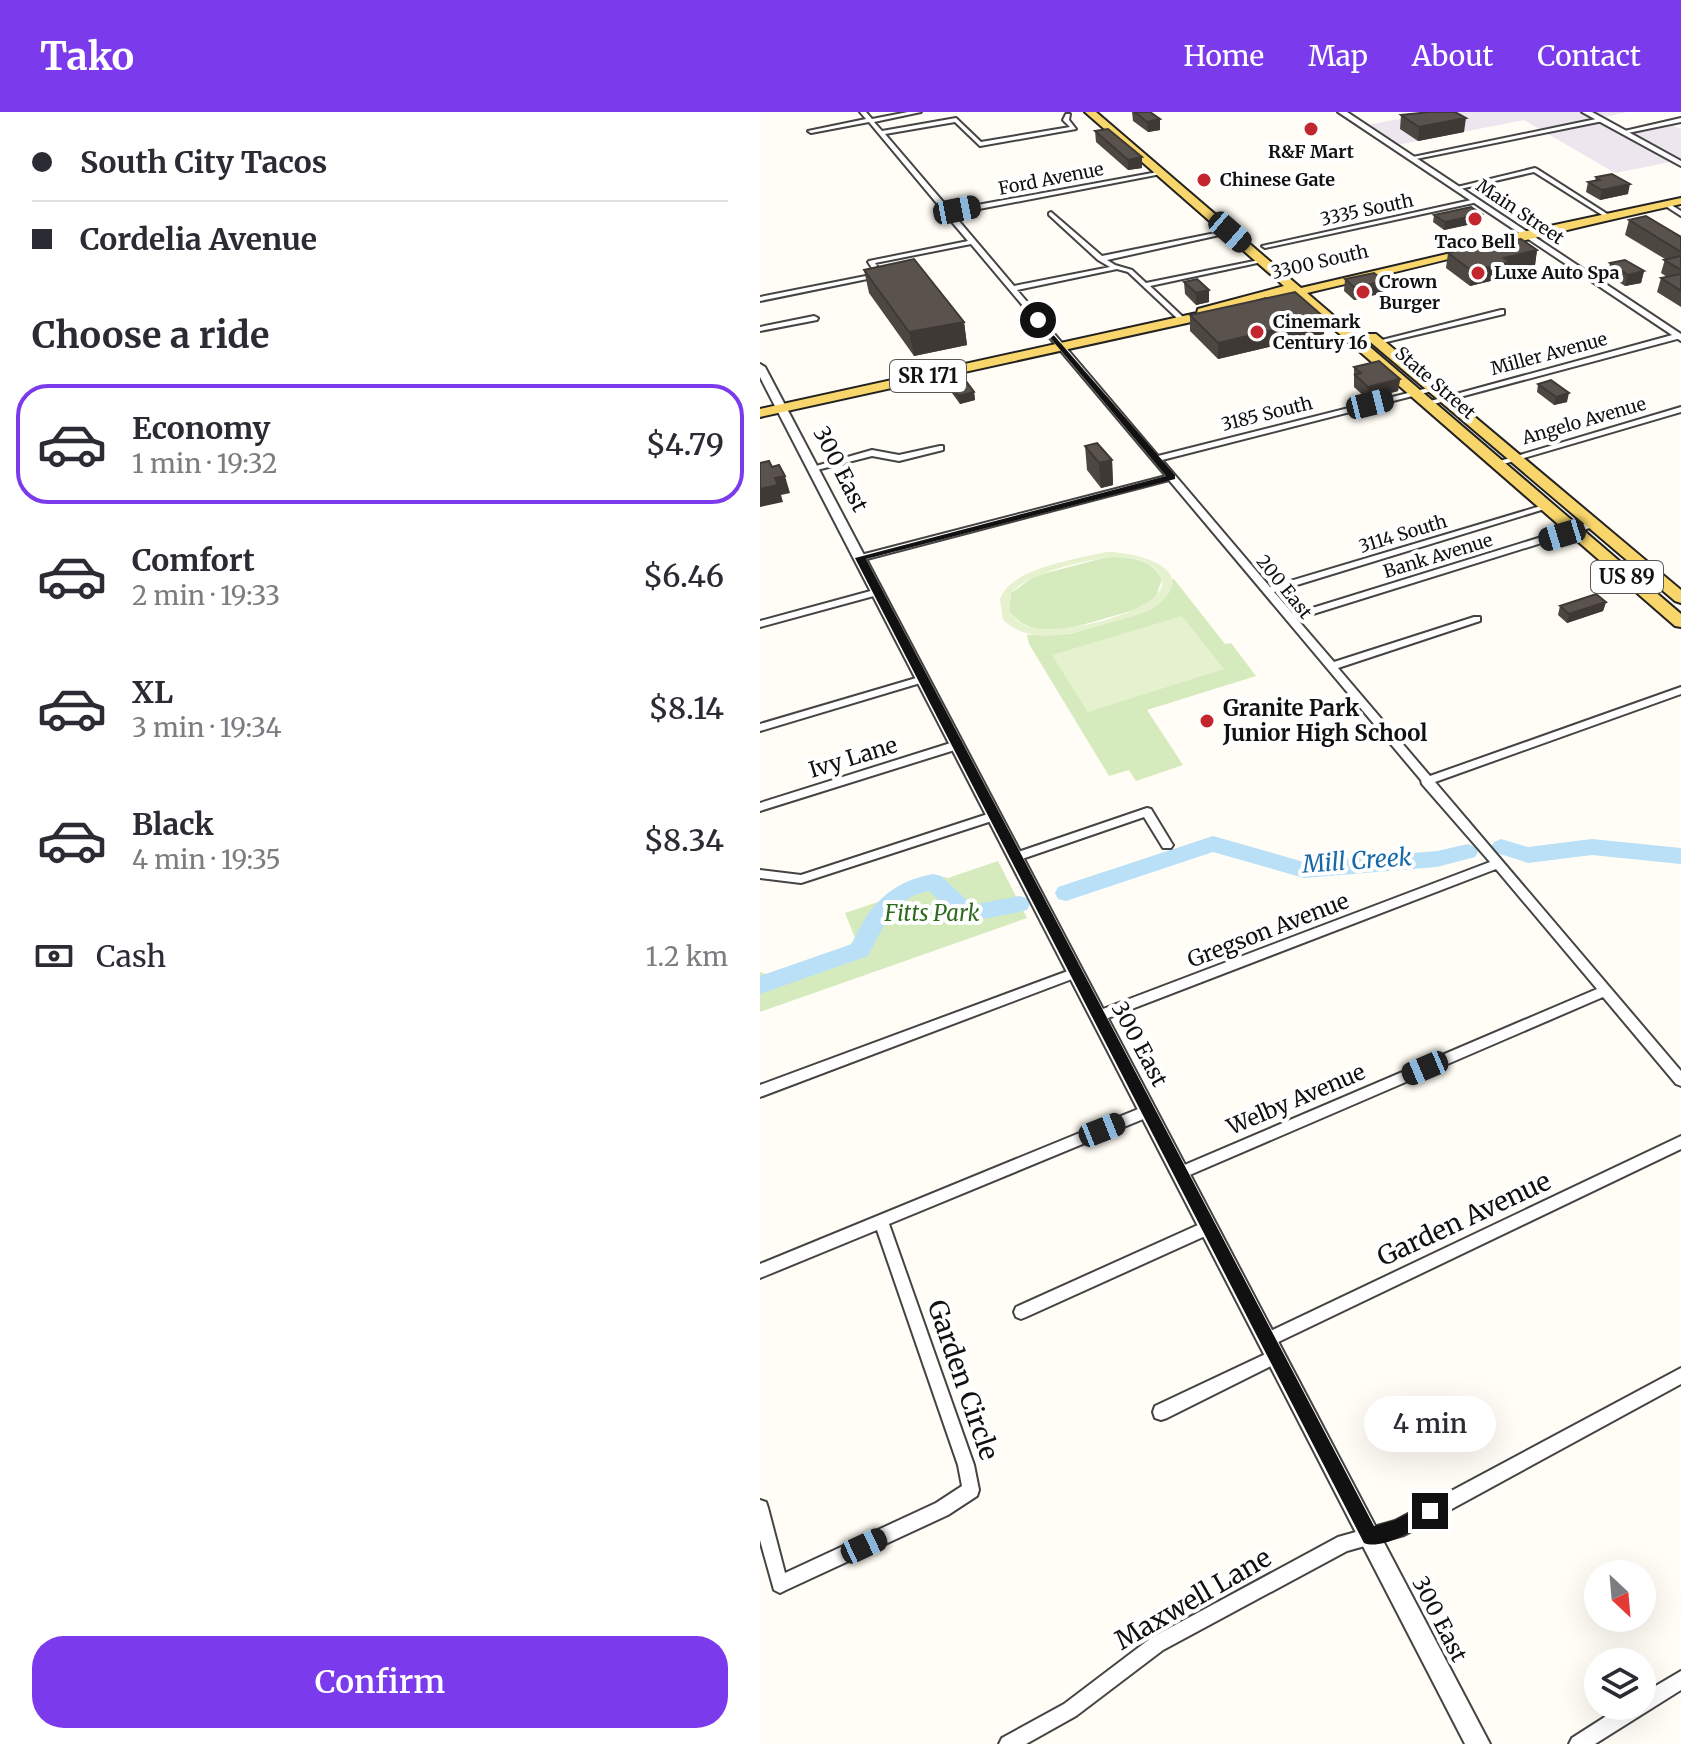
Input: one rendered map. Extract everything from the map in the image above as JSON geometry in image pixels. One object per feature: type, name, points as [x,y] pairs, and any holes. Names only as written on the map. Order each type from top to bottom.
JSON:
[{"type":"main road","name":"State Street","points":[[1090,112],[1262,260],[1303,284],[1378,342],[1681,598]]},
{"type":"main road","name":"State Street","points":[[1106,112],[1265,246],[1421,398],[1681,622]]},
{"type":"main road","name":"3300 South","points":[[1124,333],[1303,284],[1681,201]]},
{"type":"main road","name":"3300 South","points":[[760,413],[1124,333],[1303,284]]},
{"type":"main road","points":[[1638,586],[1657,589],[1681,610]]},
{"type":"street","name":"200 East","points":[[863,112],[1681,1080]]},
{"type":"street","points":[[811,131],[918,112]]},
{"type":"street","name":"Main Street","points":[[1342,112],[1680,337]]},
{"type":"street","points":[[1586,112],[1681,164]]},
{"type":"street","points":[[879,133],[956,120],[980,144],[1074,128],[1066,120],[1068,115]]},
{"type":"street","points":[[1411,158],[1601,120]]},
{"type":"street","points":[[1623,132],[1681,120]]},
{"type":"street","points":[[1456,188],[1535,170],[1609,217]]},
{"type":"street","name":"Ford Avenue","points":[[946,213],[1161,172]]},
{"type":"street","name":"3335 South","points":[[1265,246],[1476,201]]},
{"type":"street","points":[[1666,204],[1681,214]]},
{"type":"street","points":[[1051,214],[1100,259],[1130,271],[1179,318]]},
{"type":"street","points":[[1100,259],[1230,232]]},
{"type":"street","points":[[760,299],[880,275],[871,262],[972,242]]},
{"type":"street","points":[[1145,285],[1262,260]]},
{"type":"street","points":[[1011,289],[1119,267]]},
{"type":"street","points":[[1378,342],[1501,312]]},
{"type":"street","points":[[760,329],[814,318]]},
{"type":"street","name":"Miller Avenue","points":[[1421,398],[1445,398],[1680,337]]},
{"type":"street","name":"300 East","points":[[760,367],[1478,1744]]},
{"type":"street","name":"3185 South","points":[[1156,459],[1421,398],[1433,388]]},
{"type":"street","name":"Angelo Avenue","points":[[1497,463],[1681,409]]},
{"type":"street","points":[[813,468],[872,453],[899,458],[940,448]]},
{"type":"street","points":[[860,558],[1172,477]]},
{"type":"street","name":"3114 South","points":[[1268,591],[1547,507]]},
{"type":"street","name":"Bank Avenue","points":[[1291,618],[1593,524]]},
{"type":"street","points":[[760,624],[878,592]]},
{"type":"street","points":[[1330,667],[1477,619]]},
{"type":"street","points":[[760,728],[923,679]]},
{"type":"street","points":[[1426,781],[1681,690]]},
{"type":"street","name":"Ivy Lane","points":[[760,807],[957,745]]},
{"type":"street","points":[[1016,857],[1147,812],[1167,845]]},
{"type":"street","points":[[760,874],[801,879],[994,816]]},
{"type":"street","name":"Gregson Avenue","points":[[1099,1016],[1496,864]]},
{"type":"street","points":[[760,1091],[1076,973]]},
{"type":"street","name":"Welby Avenue","points":[[1180,1173],[1605,991]]},
{"type":"street","points":[[760,1271],[1148,1111]]},
{"type":"street","name":"Garden Avenue","points":[[1161,1412],[1272,1348],[1681,1142]]},
{"type":"street","name":"Garden Circle","points":[[760,1508],[780,1584],[942,1509],[971,1490],[966,1465],[881,1221]]},
{"type":"street","points":[[1021,1312],[1209,1227]]},
{"type":"street","name":"Maxwell Lane","points":[[1008,1744],[1070,1710],[1157,1644],[1344,1543],[1398,1529],[1681,1376]]},
{"type":"street","points":[[1656,1695],[1681,1680]]},
{"type":"street","points":[[1578,1744],[1616,1720]]},
{"type":"shaded area","points":[[1435,112],[1627,112],[1605,117],[1631,131],[1670,124],[1681,129],[1681,160],[1615,173],[1524,120],[1397,145],[1367,125]]},
{"type":"green space","points":[[1106,552],[1130,554],[1156,563],[1167,570],[1172,578],[1171,589],[1162,601],[1146,611],[1073,633],[1029,634],[1003,620],[1000,599],[1006,588],[1017,580],[1046,566]],"holes":[[[1124,557],[1153,567],[1161,578],[1162,586],[1142,606],[1125,614],[1084,625],[1048,629],[1023,624],[1009,611],[1011,593],[1031,579],[1076,564]]]},
{"type":"green space","points":[[1107,557],[1131,558],[1152,567],[1162,579],[1156,597],[1128,612],[1056,630],[1031,627],[1009,611],[1011,593],[1035,576]]},
{"type":"green space","points":[[1170,579],[1174,579],[1225,644],[1231,643],[1256,676],[1147,710],[1183,765],[1136,781],[1129,770],[1109,776],[1029,644],[1027,635],[1070,634],[1150,610],[1167,595]]},
{"type":"green space","points":[[1182,616],[1224,669],[1088,712],[1052,655]]},
{"type":"green space","name":"Fitts Park","points":[[998,861],[1027,918],[760,1012],[760,972],[769,975],[848,948],[855,938],[845,913],[887,899],[921,877],[936,875],[948,878]]},
{"type":"building","points":[[1135,112],[1150,112],[1160,119],[1147,122]]},
{"type":"building","points":[[1455,112],[1466,118],[1419,127],[1401,115]]},
{"type":"building","points":[[1108,129],[1142,157],[1128,160],[1095,131]]},
{"type":"building","points":[[1612,174],[1630,184],[1602,190],[1588,182],[1600,180],[1596,177]]},
{"type":"building","points":[[1471,207],[1482,214],[1445,222],[1434,215]]},
{"type":"building","points":[[1646,216],[1681,237],[1681,252],[1629,220]]},
{"type":"building","points":[[1521,239],[1537,250],[1504,258],[1510,262],[1472,271],[1448,253],[1485,245]]},
{"type":"building","points":[[1681,256],[1681,270],[1664,260]]},
{"type":"building","points":[[914,259],[964,322],[909,332],[864,270]]},
{"type":"building","points":[[1625,260],[1644,271],[1628,275],[1610,263]]},
{"type":"building","points":[[1374,273],[1384,281],[1355,288],[1345,279]]},
{"type":"building","points":[[1681,274],[1681,291],[1661,278]]},
{"type":"building","points":[[1197,279],[1209,290],[1196,293],[1184,282]]},
{"type":"building","points":[[1295,292],[1325,318],[1218,343],[1190,315]]},
{"type":"building","points":[[1379,361],[1400,379],[1368,387],[1355,375],[1361,373],[1354,367]]},
{"type":"building","points":[[963,377],[974,392],[958,396],[947,380]]},
{"type":"building","points":[[1551,380],[1569,393],[1556,397],[1538,384]]},
{"type":"building","points":[[1097,443],[1112,460],[1099,463],[1085,446]]},
{"type":"building","points":[[769,461],[772,467],[779,465],[785,476],[775,478],[778,485],[760,489],[760,463]]},
{"type":"building","points":[[1596,594],[1606,602],[1569,614],[1560,606]]},
{"type":"waterway","name":"Mill Creek","points":[[1066,893],[1213,844],[1304,870],[1437,859],[1468,852]]},
{"type":"waterway","name":"Mill Creek","points":[[1501,847],[1528,855],[1592,847],[1681,856]]},
{"type":"waterway","name":"Mill Creek","points":[[760,985],[860,950],[879,914],[906,889],[933,882],[968,914],[1019,904]]},
{"type":"place","name":"R&F Mart","points":[[1311,129]]},
{"type":"place","name":"Chinese Gate","points":[[1204,180]]},
{"type":"place","name":"Taco Bell","points":[[1475,219]]},
{"type":"place","name":"Luxe Auto Spa","points":[[1478,273]]},
{"type":"place","name":"Crown Burger","points":[[1363,292]]},
{"type":"place","name":"Cinemark Century 16","points":[[1257,332]]},
{"type":"place","name":"Granite Park Junior High School","points":[[1207,721]]},
{"type":"route","points":[[1038,320],[1172,477],[860,558],[1370,1536],[1398,1529],[1430,1511]]}]
